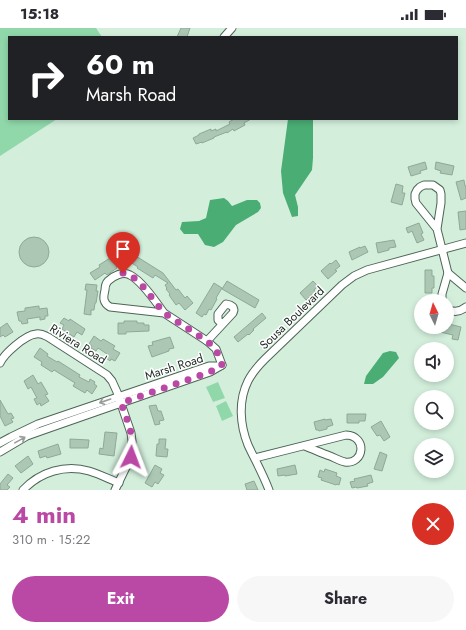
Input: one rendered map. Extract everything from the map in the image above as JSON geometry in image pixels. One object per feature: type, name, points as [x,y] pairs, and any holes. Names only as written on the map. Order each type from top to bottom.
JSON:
[{"type":"street","points":[[225,36],[231,28]]},
{"type":"street","points":[[436,229],[441,203],[440,190],[433,185],[424,185],[417,190],[415,199],[416,203],[436,229],[442,250],[448,273],[442,294]]},
{"type":"street","name":"Sousa Boulevard","points":[[269,490],[248,444],[242,426],[242,404],[244,393],[253,373],[265,359],[342,285],[354,276],[367,270],[466,243]]},
{"type":"street","points":[[448,273],[466,288]]},
{"type":"street","points":[[164,313],[110,306],[105,303],[103,298],[106,284],[110,279],[120,274],[129,274],[141,284],[164,313],[207,341],[222,324]]},
{"type":"street","points":[[454,311],[458,312],[466,307]]},
{"type":"street","name":"Riviera Road","points":[[0,363],[8,352],[27,337],[34,334],[42,334],[107,375],[115,386],[131,433],[131,457],[115,490]]},
{"type":"street","name":"Marsh Road","points":[[0,452],[27,436],[209,366],[222,365],[216,349],[207,341]]},
{"type":"street","name":"Marsh Road","points":[[0,443],[38,424],[120,400]]},
{"type":"street","points":[[255,458],[346,435],[355,437],[361,444],[361,449],[358,457],[354,460],[346,462],[304,446]]},
{"type":"street","points":[[23,490],[44,474],[62,469],[85,470],[119,483]]},
{"type":"shaded area","points":[[0,28],[96,28],[101,36],[8,36],[8,120],[55,120],[0,156]]},
{"type":"shaded area","points":[[288,120],[313,120],[312,170],[295,195],[298,207],[298,216],[292,217],[283,193],[281,171]]},
{"type":"shaded area","points":[[224,198],[232,206],[247,200],[257,200],[260,203],[261,208],[258,212],[236,225],[223,242],[214,247],[205,245],[198,234],[184,234],[180,229],[182,222],[199,221],[206,218],[210,200]]},
{"type":"shaded area","points":[[390,351],[396,352],[399,358],[383,377],[373,384],[364,384],[366,376],[383,353]]},
{"type":"shaded area","points":[[218,382],[225,398],[213,402],[206,387]]},
{"type":"shaded area","points":[[226,401],[233,416],[222,421],[216,406]]},
{"type":"building","points":[[181,28],[190,28],[187,36],[177,36]]},
{"type":"building","points":[[232,120],[249,120],[244,123],[245,125],[234,131],[233,129],[227,133],[196,144],[193,138],[199,134],[211,129],[211,131],[216,129],[216,131],[230,124],[229,122]]},
{"type":"building","points":[[425,162],[427,169],[420,171],[421,173],[411,176],[408,167]]},
{"type":"building","points":[[436,162],[454,166],[452,175],[440,173],[441,171],[435,169]]},
{"type":"building","points":[[464,180],[466,186],[466,198],[461,200],[456,182]]},
{"type":"building","points":[[396,184],[403,186],[402,193],[405,193],[402,205],[391,202]]},
{"type":"building","points":[[466,211],[466,229],[460,230],[458,212]]},
{"type":"building","points":[[419,223],[424,240],[417,243],[412,231],[408,233],[406,228]]},
{"type":"building","points":[[34,237],[45,241],[49,252],[45,263],[34,267],[23,263],[19,252],[23,241]]},
{"type":"building","points":[[394,240],[396,247],[389,248],[389,250],[378,253],[376,243]]},
{"type":"building","points":[[365,246],[368,252],[352,260],[349,252]]},
{"type":"building","points":[[121,253],[126,260],[107,275],[105,273],[95,280],[90,273],[100,267],[99,265],[110,258],[111,260]]},
{"type":"building","points":[[131,253],[163,273],[176,290],[178,289],[185,298],[187,296],[193,303],[185,310],[179,303],[176,305],[166,289],[167,288],[165,285],[168,283],[155,275],[153,278],[127,260]]},
{"type":"building","points":[[336,260],[340,266],[328,279],[321,271]]},
{"type":"building","points":[[425,270],[432,270],[432,276],[434,276],[434,288],[432,288],[432,293],[425,293]]},
{"type":"building","points":[[227,281],[259,300],[255,308],[222,289]]},
{"type":"building","points":[[313,281],[318,286],[314,290],[315,292],[306,300],[300,293]]},
{"type":"building","points":[[214,283],[222,288],[211,310],[209,309],[206,315],[204,314],[202,317],[196,313]]},
{"type":"building","points":[[86,284],[97,285],[96,291],[98,291],[94,310],[91,310],[91,315],[84,314],[87,290],[85,290]]},
{"type":"building","points":[[39,306],[39,309],[47,308],[48,316],[45,316],[45,319],[40,320],[40,317],[27,319],[28,323],[22,324],[21,321],[19,321],[17,312],[25,311],[25,308]]},
{"type":"building","points":[[262,313],[266,318],[253,329],[254,330],[249,335],[248,334],[238,342],[234,337]]},
{"type":"building","points":[[64,318],[69,321],[70,319],[85,329],[82,335],[77,332],[74,337],[62,329],[64,325],[60,323]]},
{"type":"building","points":[[124,321],[137,321],[137,323],[149,325],[149,331],[126,332],[126,334],[118,334],[118,323],[124,323]]},
{"type":"building","points":[[7,323],[13,332],[5,337],[3,335],[0,337],[0,328]]},
{"type":"building","points":[[454,325],[461,327],[458,340],[452,339],[453,335],[449,334],[454,334]]},
{"type":"building","points":[[94,336],[101,341],[103,339],[115,346],[113,349],[120,353],[115,361],[111,359],[110,361],[105,357],[107,354],[98,348],[96,351],[91,348],[92,346],[89,344]]},
{"type":"building","points":[[170,337],[174,348],[152,357],[148,346],[153,345],[152,342]]},
{"type":"building","points":[[40,348],[48,354],[47,356],[80,375],[79,377],[89,382],[90,379],[95,382],[94,384],[97,386],[92,394],[87,390],[85,393],[73,386],[75,383],[54,370],[52,372],[41,365],[42,362],[34,357]]},
{"type":"building","points":[[33,375],[38,384],[41,382],[48,394],[45,395],[49,401],[41,406],[40,403],[37,405],[34,399],[37,398],[31,387],[28,389],[24,381]]},
{"type":"building","points":[[0,400],[8,414],[11,413],[14,418],[11,419],[13,422],[5,426],[0,416]]},
{"type":"building","points":[[156,405],[158,411],[161,411],[164,420],[159,421],[160,424],[155,425],[149,406]]},
{"type":"building","points":[[347,414],[366,414],[365,421],[359,421],[359,423],[347,423]]},
{"type":"building","points":[[331,419],[333,425],[327,427],[327,429],[319,431],[316,430],[314,422]]},
{"type":"building","points":[[381,421],[390,437],[384,441],[380,435],[377,436],[371,427]]},
{"type":"building","points":[[105,432],[117,433],[114,456],[99,454],[100,448],[103,449]]},
{"type":"building","points":[[70,439],[89,440],[88,448],[70,448]]},
{"type":"building","points":[[159,439],[166,439],[165,449],[168,449],[167,457],[156,456]]},
{"type":"building","points":[[58,444],[61,454],[47,458],[46,456],[40,458],[38,451]]},
{"type":"building","points":[[380,452],[387,455],[382,471],[374,469]]},
{"type":"building","points":[[28,456],[33,464],[21,473],[15,466]]},
{"type":"building","points":[[155,465],[162,469],[160,473],[164,475],[158,484],[155,482],[152,487],[145,483]]},
{"type":"building","points":[[295,465],[297,474],[278,476],[277,469]]},
{"type":"building","points":[[325,469],[337,473],[336,476],[341,478],[339,485],[321,480],[322,478],[318,477],[320,470],[324,472]]},
{"type":"building","points":[[8,474],[13,478],[7,485],[10,487],[7,490],[0,490],[0,484]]},
{"type":"building","points":[[371,475],[373,482],[367,484],[368,486],[352,488],[350,482],[355,481],[354,479]]},
{"type":"building","points":[[254,481],[258,490],[247,490],[245,484]]},
{"type":"route","points":[[123,273],[129,274],[141,284],[164,313],[207,341],[216,349],[222,365],[210,372],[121,403],[131,433],[131,457]]}]
